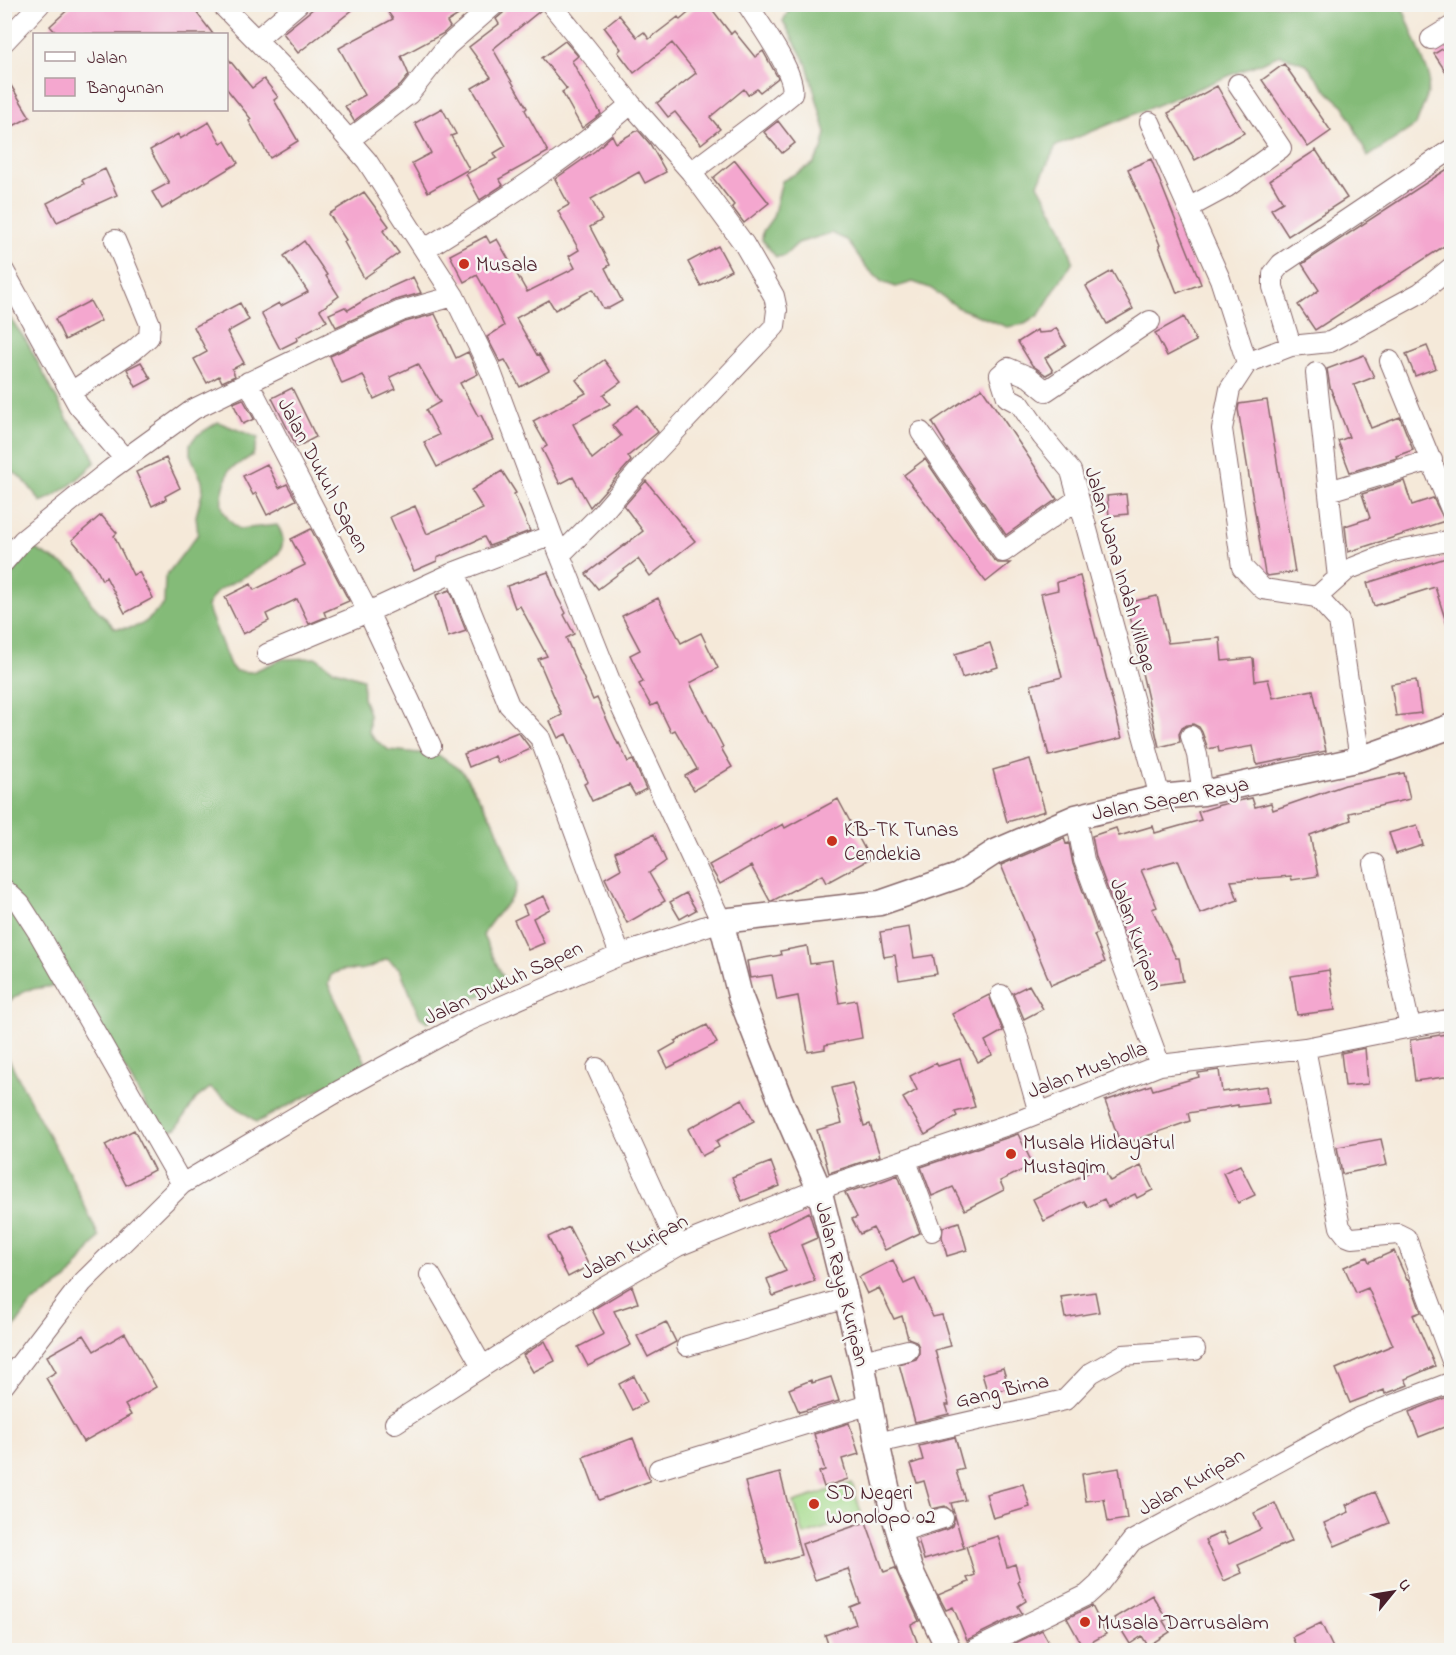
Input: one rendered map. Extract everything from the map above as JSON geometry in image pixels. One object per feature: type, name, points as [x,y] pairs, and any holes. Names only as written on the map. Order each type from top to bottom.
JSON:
[{"type":"street","points":[[4,42],[40,4]]},
{"type":"street","points":[[221,4],[309,94],[367,161],[454,296],[491,372],[616,696],[721,921]]},
{"type":"street","points":[[256,40],[298,4]]},
{"type":"street","points":[[349,140],[409,94],[447,46],[495,4]]},
{"type":"street","points":[[551,4],[631,104],[691,172],[744,244],[774,296],[777,310],[775,326],[647,460],[602,513],[560,555]]},
{"type":"street","points":[[691,172],[792,94],[790,75],[747,4]]},
{"type":"street","points":[[1431,39],[1452,26]]},
{"type":"street","points":[[1188,208],[1227,187],[1281,148],[1238,84]]},
{"type":"street","points":[[425,249],[555,165],[631,104]]},
{"type":"street","points":[[1150,122],[1220,279],[1246,363]]},
{"type":"street","points":[[1291,346],[1273,287],[1273,274],[1281,264],[1452,149]]},
{"type":"street","points":[[71,392],[150,337],[150,324],[116,240]]},
{"type":"street","points":[[1360,759],[1339,621],[1317,597],[1263,589],[1242,567],[1221,429],[1230,389],[1246,363],[1291,346],[1330,342],[1420,293],[1452,267]]},
{"type":"street","points":[[4,271],[78,405],[124,458]]},
{"type":"street","name":"Jalan Dukuh Sapen","points":[[431,746],[368,612],[248,382],[400,311],[454,296]]},
{"type":"street","name":"Jalan Wana Indah Village","points":[[1150,321],[1046,391],[1029,377],[1008,368],[1000,375],[1007,397],[1020,404],[1042,436],[1071,471],[1160,797]]},
{"type":"street","points":[[1390,361],[1452,512]]},
{"type":"street","points":[[1316,373],[1338,578]]},
{"type":"street","points":[[4,562],[23,540],[124,458],[194,409],[248,382]]},
{"type":"street","points":[[921,432],[1003,552],[1078,499]]},
{"type":"street","points":[[1329,491],[1432,460]]},
{"type":"street","points":[[267,654],[368,612],[455,572],[552,535]]},
{"type":"street","points":[[1317,597],[1347,570],[1394,552],[1452,540]]},
{"type":"street","points":[[455,572],[509,705],[540,738],[620,955]]},
{"type":"street","name":"Jalan Sapen Raya","points":[[721,921],[880,903],[958,876],[995,852],[1076,817],[1160,797],[1203,793],[1360,759],[1452,726]]},
{"type":"street","points":[[1191,736],[1197,755],[1203,793]]},
{"type":"street","name":"Jalan Kuripan","points":[[1076,817],[1084,860],[1160,1065]]},
{"type":"street","points":[[1374,864],[1410,1027]]},
{"type":"street","points":[[4,889],[20,904],[38,932],[182,1184]]},
{"type":"street","name":"Jalan Dukuh Sapen","points":[[4,1385],[82,1283],[182,1184],[339,1090],[468,1021],[620,955],[721,921]]},
{"type":"street","name":"Jalan Raya Kuripan","points":[[721,921],[743,1006],[819,1189],[862,1361],[892,1509],[910,1569],[949,1650]]},
{"type":"street","points":[[1001,995],[1016,1032],[1039,1113]]},
{"type":"street","name":"Jalan Musholla","points":[[819,1189],[906,1161],[1039,1113],[1160,1065],[1305,1048],[1452,1019]]},
{"type":"street","points":[[1305,1048],[1340,1227],[1347,1236],[1352,1238],[1398,1234],[1406,1238],[1452,1361]]},
{"type":"street","points":[[597,1068],[678,1246]]},
{"type":"street","points":[[906,1161],[932,1231]]},
{"type":"street","name":"Jalan Kuripan","points":[[395,1423],[606,1287],[678,1246],[819,1189]]},
{"type":"street","points":[[430,1275],[482,1366]]},
{"type":"street","points":[[687,1346],[847,1298]]},
{"type":"street","points":[[862,1361],[908,1350]]},
{"type":"street","name":"Gang Bima","points":[[877,1443],[1065,1400],[1091,1373],[1123,1355],[1195,1350]]},
{"type":"street","name":"Jalan Kuripan","points":[[974,1650],[1087,1595],[1098,1585],[1132,1541],[1361,1417],[1452,1382]]},
{"type":"street","points":[[659,1469],[870,1404]]},
{"type":"street","points":[[899,1532],[943,1518]]},
{"type":"green space","points":[[792,5],[1400,5],[1429,75],[1428,93],[1416,125],[1368,157],[1344,106],[1329,93],[1306,64],[1280,55],[1056,146],[1038,184],[1062,228],[1073,261],[1039,315],[1025,324],[1007,327],[959,308],[930,288],[913,282],[896,287],[882,282],[867,268],[847,240],[831,233],[798,243],[784,256],[776,257],[762,240],[763,231],[773,217],[782,181],[813,164],[822,150],[826,133],[807,65],[783,21]]},
{"type":"green space","points":[[5,311],[27,342],[68,420],[89,447],[95,462],[70,485],[41,502],[21,478],[5,470]]},
{"type":"green space","points":[[218,422],[258,438],[253,455],[229,470],[222,496],[226,516],[239,529],[277,525],[283,538],[281,548],[265,566],[218,591],[207,606],[230,665],[235,671],[252,672],[283,659],[317,658],[332,669],[363,679],[363,698],[369,714],[369,732],[374,739],[389,750],[438,755],[463,772],[495,824],[517,883],[507,904],[491,922],[483,936],[506,983],[427,1022],[420,1017],[400,969],[387,959],[367,968],[336,972],[331,975],[328,984],[367,1065],[257,1122],[210,1088],[196,1099],[177,1128],[169,1131],[155,1121],[104,1033],[79,982],[26,990],[5,1004],[5,540],[24,543],[77,572],[91,603],[115,628],[131,628],[143,624],[164,604],[165,577],[198,534],[196,516],[203,490],[202,481],[190,454],[190,444],[196,436]]},
{"type":"green space","points":[[4,1050],[70,1174],[99,1237],[67,1280],[32,1303],[5,1340]]},
{"type":"green space","points":[[852,1483],[862,1516],[804,1535],[794,1502]]},
{"type":"building","points":[[74,4],[190,4],[212,33],[56,33],[50,26]]},
{"type":"building","points":[[319,4],[360,4],[298,53],[283,33]]},
{"type":"building","points":[[382,4],[476,4],[447,22],[450,27],[444,33],[401,56],[409,75],[401,85],[354,121],[345,106],[365,95],[339,48],[393,19]]},
{"type":"building","points":[[507,4],[539,4],[541,10],[493,49],[527,108],[525,110],[548,152],[499,179],[503,185],[480,200],[466,174],[497,158],[494,153],[506,146],[472,88],[491,77],[469,47],[499,24],[496,19],[503,13]]},
{"type":"building","points":[[699,4],[708,4],[731,34],[734,31],[755,57],[763,51],[778,78],[760,92],[757,89],[748,95],[744,89],[710,117],[720,129],[701,144],[675,112],[668,117],[657,103],[696,73],[672,43],[634,73],[618,52],[621,49],[604,27],[619,15],[637,37],[644,32],[649,39],[678,17],[680,20]]},
{"type":"building","points":[[565,41],[578,56],[572,61],[601,114],[582,128],[562,92],[567,89],[542,58]]},
{"type":"building","points":[[1452,43],[1452,81],[1434,54]]},
{"type":"building","points":[[228,58],[252,88],[264,79],[278,97],[274,100],[298,141],[270,158],[249,121],[251,119],[228,90]]},
{"type":"building","points":[[1284,64],[1331,131],[1308,147],[1262,80]]},
{"type":"building","points":[[4,74],[30,117],[4,131]]},
{"type":"building","points":[[1217,86],[1244,133],[1195,160],[1168,113]]},
{"type":"building","points":[[442,108],[456,134],[451,136],[469,169],[428,192],[412,163],[431,153],[415,123]]},
{"type":"building","points":[[778,121],[795,143],[782,153],[764,132]]},
{"type":"building","points":[[209,122],[221,143],[225,141],[238,163],[162,209],[152,192],[169,183],[150,150],[178,134],[180,139]]},
{"type":"building","points":[[638,130],[650,144],[666,172],[645,183],[639,172],[591,199],[602,220],[590,227],[610,265],[605,268],[622,301],[609,308],[603,308],[593,289],[555,310],[549,300],[516,318],[549,371],[520,387],[505,360],[500,362],[487,337],[504,326],[496,309],[477,275],[464,282],[450,255],[486,236],[490,243],[497,239],[527,292],[575,268],[569,256],[579,250],[558,211],[569,205],[555,179],[595,151],[612,135],[616,143]]},
{"type":"building","points":[[1316,150],[1347,198],[1288,236],[1271,209],[1283,202],[1270,180]]},
{"type":"building","points":[[1151,159],[1201,284],[1177,293],[1160,245],[1128,169]]},
{"type":"building","points":[[735,160],[769,203],[744,223],[732,207],[734,205],[713,178]]},
{"type":"building","points":[[1452,166],[1452,241],[1315,330],[1298,305],[1319,290],[1302,264]]},
{"type":"building","points":[[105,169],[117,195],[57,222],[47,203],[84,184],[82,180]]},
{"type":"building","points":[[364,192],[389,226],[383,231],[399,253],[364,278],[344,242],[346,240],[329,214]]},
{"type":"building","points":[[304,241],[339,296],[320,310],[327,321],[280,349],[261,313],[308,292],[284,256]]},
{"type":"building","points":[[718,246],[731,270],[701,286],[688,262]]},
{"type":"building","points":[[1112,271],[1133,309],[1107,324],[1086,286]]},
{"type":"building","points":[[413,277],[421,293],[396,300],[336,327],[329,314],[345,307],[348,310],[371,296]]},
{"type":"building","points":[[90,301],[101,321],[65,340],[55,319]]},
{"type":"building","points":[[240,303],[249,320],[227,332],[244,363],[232,369],[235,376],[222,382],[219,376],[207,383],[194,359],[207,352],[194,327]]},
{"type":"building","points":[[435,314],[456,358],[468,352],[478,374],[460,383],[478,416],[481,415],[493,440],[437,467],[424,442],[439,435],[426,410],[440,402],[418,364],[390,377],[396,389],[374,399],[363,375],[342,384],[330,356],[405,322]]},
{"type":"building","points":[[1184,317],[1196,341],[1167,356],[1155,333]]},
{"type":"building","points":[[1056,328],[1066,345],[1045,358],[1053,371],[1046,375],[1032,365],[1018,342],[1037,330],[1038,333],[1050,332]]},
{"type":"building","points":[[1427,346],[1436,368],[1415,376],[1406,354]]},
{"type":"building","points":[[1364,355],[1374,377],[1354,385],[1371,428],[1400,417],[1413,450],[1396,456],[1397,458],[1350,472],[1338,441],[1349,437],[1330,387],[1327,369]]},
{"type":"building","points":[[604,360],[621,382],[603,395],[610,404],[573,424],[592,459],[621,436],[612,425],[638,405],[658,432],[628,456],[631,461],[590,507],[573,477],[560,484],[542,449],[547,446],[533,421],[586,393],[576,380]]},
{"type":"building","points":[[141,362],[151,379],[136,387],[127,369]]},
{"type":"building","points":[[292,388],[316,437],[297,447],[272,398]]},
{"type":"building","points":[[982,388],[1057,499],[1006,535],[944,444],[932,422]]},
{"type":"building","points":[[243,399],[254,419],[243,424],[233,403]]},
{"type":"building","points":[[1267,400],[1295,572],[1267,576],[1238,409],[1239,404]]},
{"type":"building","points":[[166,458],[180,488],[152,506],[136,472]]},
{"type":"building","points":[[925,459],[993,559],[998,563],[1010,563],[986,582],[904,475]]},
{"type":"building","points":[[267,464],[279,488],[287,484],[296,500],[267,515],[256,493],[253,495],[243,476]]},
{"type":"building","points":[[502,471],[516,493],[514,494],[530,531],[489,546],[484,537],[414,571],[390,517],[415,506],[427,534],[483,509],[471,490]]},
{"type":"building","points":[[646,481],[695,541],[650,576],[638,559],[598,589],[586,574],[643,531],[624,506]]},
{"type":"building","points":[[1404,481],[1412,505],[1433,498],[1445,521],[1348,552],[1345,526],[1370,518],[1362,494]]},
{"type":"building","points":[[1126,494],[1128,514],[1109,516],[1107,496]]},
{"type":"building","points":[[101,515],[117,533],[114,536],[133,575],[139,572],[153,598],[125,613],[106,577],[102,580],[95,566],[72,540]]},
{"type":"building","points":[[311,529],[349,601],[324,612],[326,617],[309,624],[297,599],[266,614],[269,621],[243,634],[225,597],[251,584],[254,590],[305,565],[291,539]]},
{"type":"building","points":[[1452,556],[1452,627],[1448,628],[1435,587],[1374,606],[1367,583]]},
{"type":"building","points":[[548,572],[566,613],[564,615],[574,634],[566,638],[593,700],[597,698],[618,744],[628,762],[633,760],[646,789],[635,795],[629,785],[592,801],[584,784],[588,782],[566,734],[558,738],[550,721],[562,715],[538,659],[547,656],[520,606],[515,608],[507,586]]},
{"type":"building","points":[[1080,576],[1122,738],[1049,756],[1031,685],[1062,677],[1041,594],[1058,590],[1057,582]]},
{"type":"building","points":[[450,590],[466,631],[448,637],[436,595]]},
{"type":"building","points":[[1157,596],[1168,643],[1220,638],[1222,661],[1253,658],[1255,681],[1268,679],[1273,698],[1313,690],[1326,751],[1257,765],[1253,746],[1219,752],[1218,747],[1208,749],[1199,727],[1193,724],[1182,728],[1179,734],[1180,742],[1159,747],[1126,603]]},
{"type":"building","points":[[658,598],[681,643],[701,633],[718,668],[690,683],[732,767],[694,790],[685,776],[697,769],[675,730],[671,732],[657,703],[651,706],[639,684],[643,682],[630,655],[640,650],[622,616]]},
{"type":"building","points":[[990,643],[998,667],[962,678],[955,654]]},
{"type":"building","points":[[1416,680],[1421,713],[1396,716],[1391,684]]},
{"type":"building","points":[[518,732],[531,749],[498,763],[495,756],[469,767],[464,754]]},
{"type":"building","points":[[1030,759],[1045,811],[1007,822],[993,770]]},
{"type":"building","points":[[1404,773],[1410,799],[1349,813],[1351,820],[1310,835],[1318,876],[1292,880],[1291,876],[1231,881],[1238,900],[1200,914],[1178,860],[1141,870],[1157,907],[1152,909],[1176,958],[1179,958],[1183,981],[1155,985],[1155,982],[1148,983],[1136,948],[1132,950],[1122,929],[1096,857],[1092,836],[1116,828],[1119,836],[1153,826],[1155,833],[1201,820],[1198,812],[1252,798],[1255,807],[1271,803],[1273,810],[1345,785]]},
{"type":"building","points":[[838,799],[870,859],[826,883],[822,875],[772,901],[751,866],[720,884],[709,865],[783,824],[785,828]]},
{"type":"building","points":[[1417,825],[1423,845],[1396,854],[1389,833]]},
{"type":"building","points":[[654,834],[666,861],[649,873],[665,901],[627,923],[605,878],[621,869],[615,852]]},
{"type":"building","points":[[1064,838],[1066,844],[1069,843],[1073,864],[1098,933],[1094,935],[1105,962],[1051,985],[1001,865]]},
{"type":"building","points":[[686,893],[696,910],[680,919],[670,902]]},
{"type":"building","points":[[544,896],[550,909],[533,918],[544,943],[528,950],[514,920],[527,914],[523,905]]},
{"type":"building","points":[[909,927],[914,958],[933,955],[937,974],[899,980],[895,955],[884,957],[880,932]]},
{"type":"building","points":[[807,946],[810,964],[832,961],[839,1003],[856,1000],[862,1038],[825,1045],[825,1049],[808,1052],[798,996],[777,1000],[772,975],[750,978],[747,961],[781,955],[780,951]]},
{"type":"building","points":[[1329,970],[1335,1010],[1297,1015],[1291,976]]},
{"type":"building","points":[[1029,985],[1043,1009],[1024,1019],[1013,993]]},
{"type":"building","points":[[989,995],[1003,1031],[985,1041],[992,1055],[978,1062],[952,1014]]},
{"type":"building","points":[[707,1025],[717,1043],[668,1068],[660,1052],[676,1043],[675,1041]]},
{"type":"building","points":[[1452,1033],[1452,1076],[1415,1081],[1410,1040]]},
{"type":"building","points":[[1365,1048],[1368,1084],[1345,1086],[1341,1053]]},
{"type":"building","points":[[960,1059],[975,1107],[955,1112],[957,1116],[925,1135],[903,1098],[917,1090],[910,1076],[936,1063],[938,1066]]},
{"type":"building","points":[[1219,1070],[1222,1092],[1267,1086],[1269,1103],[1238,1107],[1238,1105],[1188,1113],[1190,1121],[1121,1145],[1105,1101],[1151,1085],[1153,1090],[1199,1077],[1198,1073]]},
{"type":"building","points":[[852,1083],[864,1126],[870,1124],[880,1156],[829,1173],[817,1130],[842,1123],[832,1088]]},
{"type":"building","points":[[742,1099],[754,1121],[716,1141],[719,1147],[702,1156],[688,1129]]},
{"type":"building","points":[[134,1130],[154,1170],[126,1185],[105,1145]]},
{"type":"building","points":[[1018,1134],[1033,1165],[1000,1181],[1004,1190],[965,1210],[953,1187],[932,1196],[921,1167]]},
{"type":"building","points":[[1381,1139],[1387,1165],[1342,1174],[1337,1147]]},
{"type":"building","points":[[771,1162],[780,1186],[742,1201],[732,1177]]},
{"type":"building","points":[[1240,1165],[1255,1195],[1238,1203],[1223,1173]]},
{"type":"building","points":[[1102,1166],[1110,1181],[1141,1166],[1153,1190],[1137,1198],[1135,1194],[1108,1207],[1104,1199],[1088,1207],[1084,1201],[1044,1221],[1033,1199]]},
{"type":"building","points":[[898,1175],[920,1233],[885,1250],[873,1228],[860,1234],[852,1219],[857,1217],[845,1193]]},
{"type":"building","points":[[809,1212],[817,1238],[801,1245],[815,1281],[773,1296],[767,1279],[786,1271],[767,1233]]},
{"type":"building","points":[[959,1222],[967,1250],[947,1256],[942,1237],[943,1227]]},
{"type":"building","points":[[569,1227],[589,1266],[568,1277],[548,1237]]},
{"type":"building","points":[[1394,1251],[1407,1280],[1409,1279],[1421,1312],[1413,1315],[1435,1366],[1405,1379],[1408,1385],[1385,1394],[1384,1390],[1350,1403],[1336,1369],[1393,1345],[1368,1288],[1356,1293],[1344,1267],[1367,1257],[1369,1262]]},
{"type":"building","points":[[893,1260],[904,1284],[915,1279],[933,1317],[942,1315],[951,1346],[935,1350],[949,1405],[946,1405],[949,1414],[915,1422],[899,1364],[916,1359],[919,1347],[916,1341],[908,1338],[902,1316],[894,1319],[879,1288],[867,1294],[859,1277]]},
{"type":"building","points":[[632,1286],[638,1303],[614,1311],[631,1345],[588,1366],[578,1347],[604,1334],[592,1310]]},
{"type":"building","points":[[1095,1292],[1099,1312],[1065,1318],[1061,1297]]},
{"type":"building","points":[[666,1322],[676,1342],[648,1357],[637,1336]]},
{"type":"building","points":[[125,1333],[156,1387],[125,1405],[131,1415],[83,1442],[46,1378],[56,1372],[47,1356],[84,1335],[94,1351]]},
{"type":"building","points":[[545,1341],[555,1361],[533,1372],[523,1355]]},
{"type":"building","points":[[1003,1368],[1009,1388],[988,1394],[982,1374]]},
{"type":"building","points":[[634,1376],[647,1402],[632,1410],[619,1384]]},
{"type":"building","points":[[831,1377],[839,1401],[799,1412],[789,1389],[811,1380],[812,1383]]},
{"type":"building","points":[[1452,1395],[1452,1424],[1419,1437],[1409,1412]]},
{"type":"building","points":[[849,1423],[859,1454],[842,1459],[848,1479],[824,1487],[819,1472],[825,1470],[814,1434]]},
{"type":"building","points":[[955,1437],[964,1469],[956,1471],[965,1500],[951,1503],[954,1513],[945,1506],[932,1509],[924,1481],[917,1483],[911,1464],[923,1460],[919,1446]]},
{"type":"building","points":[[633,1438],[650,1481],[599,1500],[583,1457]]},
{"type":"building","points":[[1119,1468],[1127,1519],[1108,1522],[1104,1499],[1086,1501],[1082,1474]]},
{"type":"building","points":[[780,1473],[801,1555],[767,1564],[745,1482]]},
{"type":"building","points":[[1023,1484],[1030,1507],[993,1518],[986,1494]]},
{"type":"building","points":[[1375,1492],[1389,1523],[1335,1546],[1324,1523],[1349,1512],[1346,1505]]},
{"type":"building","points":[[1275,1503],[1292,1541],[1238,1565],[1242,1573],[1224,1581],[1205,1540],[1223,1532],[1229,1544],[1261,1529],[1254,1513]]},
{"type":"building","points":[[955,1516],[964,1548],[924,1560],[918,1539],[952,1526]]},
{"type":"building","points":[[866,1522],[884,1572],[895,1568],[919,1621],[911,1625],[920,1650],[830,1650],[825,1635],[856,1624],[850,1607],[860,1603],[848,1569],[815,1580],[802,1544]]},
{"type":"building","points":[[998,1536],[1007,1567],[1015,1564],[1020,1581],[1018,1582],[1026,1601],[1018,1606],[1022,1613],[967,1640],[953,1607],[946,1610],[938,1595],[969,1582],[967,1578],[975,1575],[966,1546]]},
{"type":"building","points":[[1152,1595],[1167,1619],[1163,1621],[1170,1632],[1148,1646],[1142,1636],[1130,1644],[1114,1618]]},
{"type":"building","name":"Musala Darrusalam","points":[[1092,1606],[1106,1634],[1083,1647],[1067,1618]]},
{"type":"building","points":[[1321,1623],[1334,1650],[1298,1650],[1292,1637]]},
{"type":"building","points":[[1042,1630],[1053,1650],[1004,1650],[1005,1648]]},
{"type":"place","name":"Musala","points":[[464,264]]},
{"type":"place","name":"KB-TK Tunas Cendekia","points":[[832,841]]},
{"type":"place","name":"Musala Hidayatul Mustaqim","points":[[1011,1154]]},
{"type":"place","name":"SD Negeri Wonolopo 02","points":[[814,1504]]},
{"type":"place","name":"Musala Darrusalam","points":[[1085,1622]]}]
